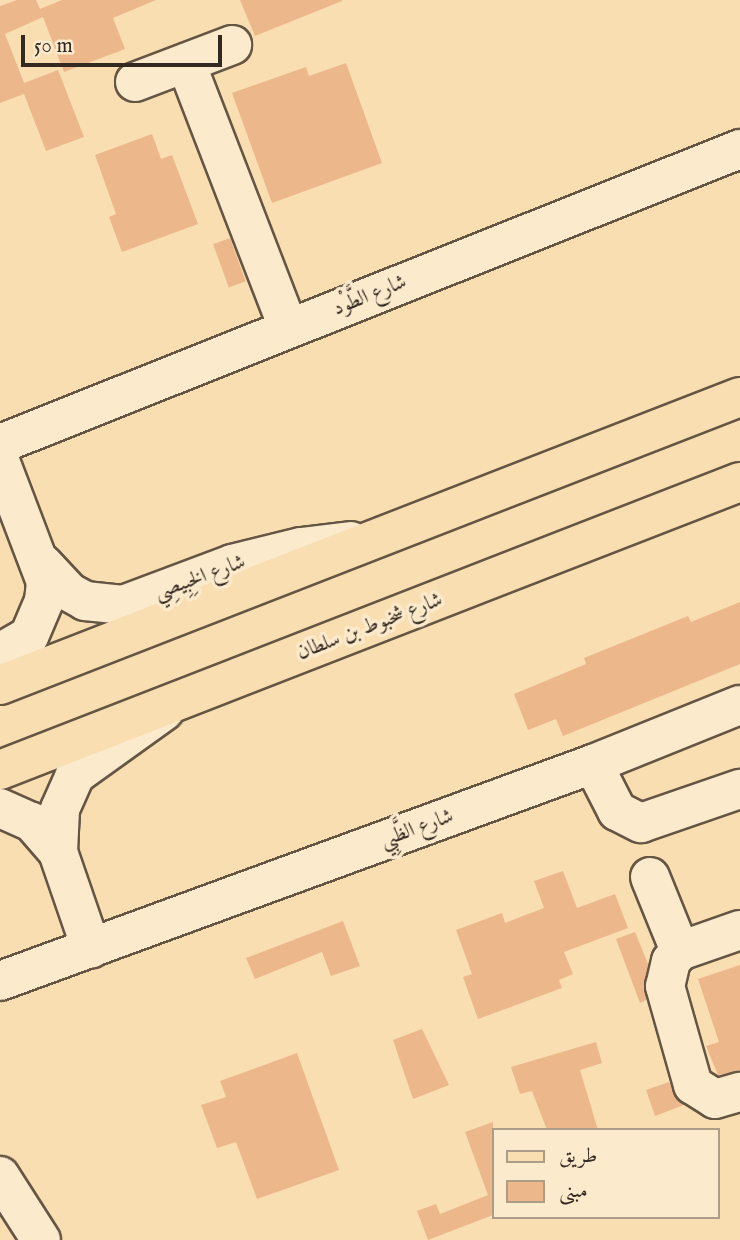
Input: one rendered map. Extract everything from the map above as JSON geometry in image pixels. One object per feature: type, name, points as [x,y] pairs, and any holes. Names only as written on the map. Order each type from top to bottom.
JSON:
[{"type":"main road","points":[[0,685],[740,397]]},
{"type":"main road","name":"شارع شخبوط بن سلطان","points":[[0,770],[740,482]]},
{"type":"street","points":[[135,82],[232,45]]},
{"type":"street","points":[[186,62],[288,328]]},
{"type":"street","name":"شارع الطَّوْد","points":[[0,444],[740,149]]},
{"type":"street","name":"شارع الخِبِيصِي","points":[[0,461],[43,564],[45,591],[39,619],[23,642],[0,653]]},
{"type":"street","name":"شارع الخِبِيصِي","points":[[43,564],[69,593],[85,601],[123,606],[266,555],[335,542],[372,541]]},
{"type":"street","points":[[58,852],[60,809],[75,775],[171,705]]},
{"type":"street","name":"شارع الظَّبِي","points":[[0,981],[593,764],[740,705]]},
{"type":"street","points":[[593,764],[612,804],[623,816],[680,951]]},
{"type":"street","points":[[623,816],[651,822],[740,789]]},
{"type":"street","points":[[0,808],[32,822],[58,852],[92,948]]},
{"type":"street","points":[[740,930],[680,951],[671,961],[664,986],[693,1085],[715,1099],[740,1092]]},
{"type":"street","points":[[0,1176],[41,1240]]},
{"type":"building","points":[[17,0],[36,0],[40,9],[62,0],[156,0],[113,18],[125,49],[64,72],[43,17],[5,34],[24,83],[58,70],[84,137],[46,151],[24,94],[0,103],[0,6]]},
{"type":"building","points":[[240,0],[342,0],[342,1],[255,36]]},
{"type":"building","points":[[346,63],[382,163],[272,203],[232,93],[306,67],[309,76]]},
{"type":"building","points":[[152,134],[161,159],[172,155],[198,224],[122,252],[109,217],[116,214],[95,155]]},
{"type":"building","points":[[230,238],[246,281],[229,287],[213,244]]},
{"type":"building","points":[[740,602],[740,664],[563,736],[556,719],[528,730],[514,694],[586,664],[584,658],[688,616],[691,622]]},
{"type":"building","points":[[563,871],[577,908],[615,894],[628,928],[564,952],[573,974],[559,980],[562,988],[478,1019],[463,977],[472,974],[456,930],[502,913],[505,923],[544,908],[534,881]]},
{"type":"building","points":[[343,921],[360,966],[331,976],[322,952],[255,979],[246,958]]},
{"type":"building","points":[[635,932],[648,964],[646,1000],[640,1003],[616,939]]},
{"type":"building","points":[[740,965],[740,1071],[718,1075],[706,1046],[719,1042],[698,979]]},
{"type":"building","points":[[422,1029],[449,1085],[413,1099],[393,1040]]},
{"type":"building","points":[[596,1042],[602,1063],[580,1070],[597,1128],[546,1128],[532,1091],[520,1094],[511,1067]]},
{"type":"building","points":[[297,1053],[339,1170],[257,1199],[236,1142],[217,1148],[201,1105],[226,1097],[220,1081]]},
{"type":"building","points":[[669,1082],[684,1105],[655,1116],[646,1090]]},
{"type":"building","points":[[493,1122],[491,1216],[428,1240],[417,1211],[436,1204],[440,1214],[488,1195],[465,1132]]}]
